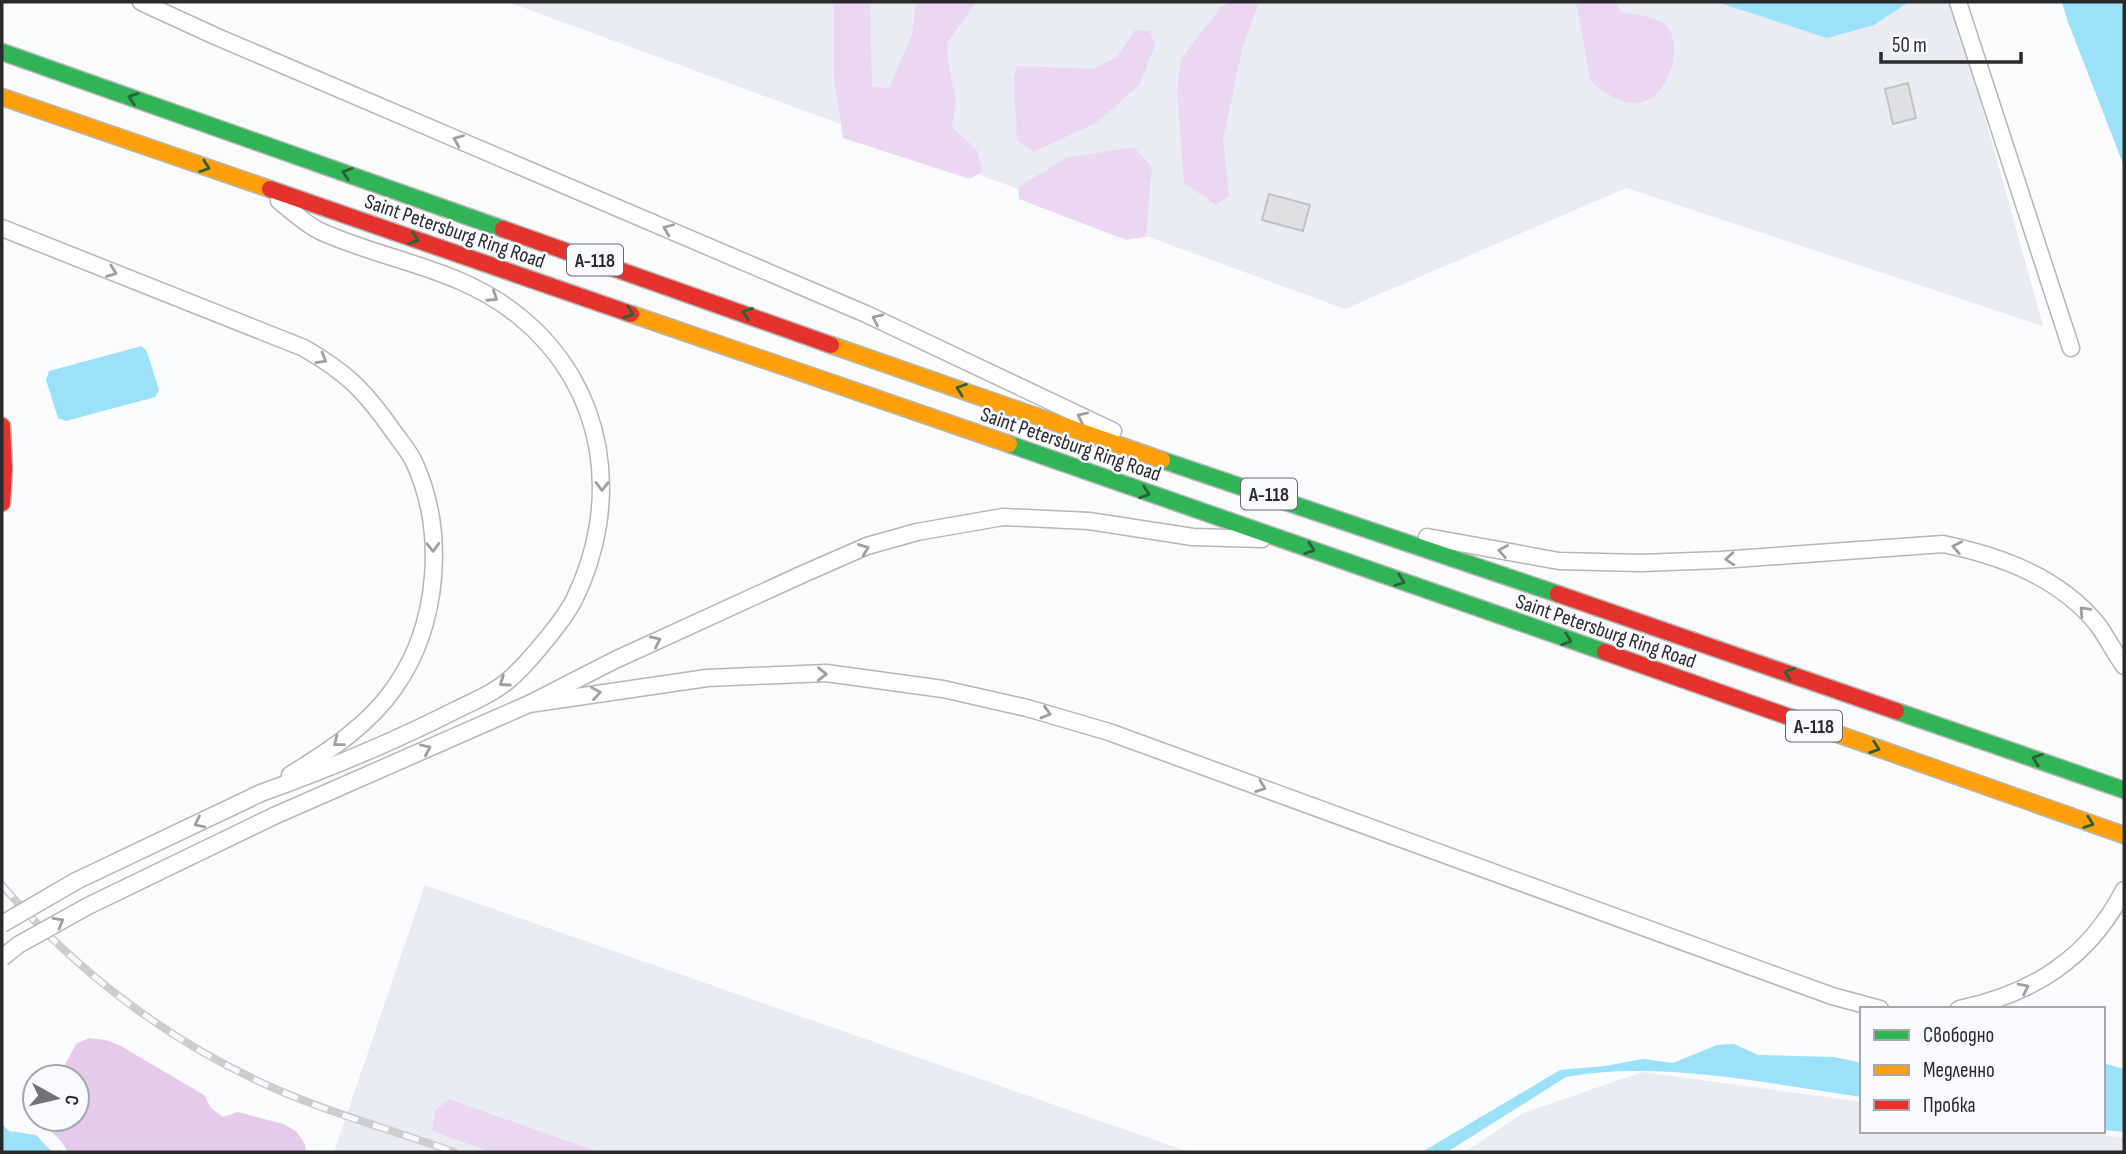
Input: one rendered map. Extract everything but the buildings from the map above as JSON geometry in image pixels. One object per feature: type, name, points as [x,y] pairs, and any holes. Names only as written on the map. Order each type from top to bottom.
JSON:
[{"type":"main road","name":"Saint Petersburg Ring Road","points":[[2,52],[1081,433],[1350,522],[2124,790]]},
{"type":"main road","name":"Saint Petersburg Ring Road","points":[[2,97],[1285,540],[2124,835]]},
{"type":"main road","points":[[2,426],[2,503]]},
{"type":"street","points":[[141,2],[866,314],[1188,467]]},
{"type":"street","points":[[1958,2],[2071,348]]},
{"type":"street","points":[[2,924],[76,881],[261,793],[327,769],[415,731],[510,680],[573,602],[590,558],[601,516],[602,476],[595,432],[583,394],[559,354],[522,318],[490,294],[443,274],[320,232],[257,185]]},
{"type":"street","points":[[2,229],[304,348],[336,367],[365,393],[413,460],[428,503],[434,547],[432,595],[419,640],[397,685],[373,715],[321,756],[261,793]]},
{"type":"street","points":[[2,958],[18,945],[88,906],[274,816],[529,704],[615,660],[867,546],[917,531],[1003,517],[1089,521],[1193,537],[1285,540]]},
{"type":"street","points":[[1350,522],[1559,561],[1641,563],[1721,560],[1943,544],[1978,551],[2022,567],[2049,582],[2076,603],[2098,626],[2124,666]]},
{"type":"street","points":[[529,704],[707,678],[826,673],[943,689],[1003,702],[1109,732],[1819,992],[1871,1007]]},
{"type":"street","points":[[1969,1007],[1989,1003],[2060,969],[2091,941],[2124,890]]},
{"type":"shaded area","points":[[508,2],[1953,2],[2043,326],[1626,188],[1345,309]]},
{"type":"shaded area","points":[[834,2],[870,2],[872,87],[889,88],[912,35],[916,2],[976,2],[947,43],[956,102],[952,127],[977,150],[983,171],[970,179],[843,138],[834,78]]},
{"type":"shaded area","points":[[1231,2],[1259,2],[1242,49],[1223,140],[1229,196],[1216,205],[1184,183],[1177,90],[1181,59],[1221,7]]},
{"type":"shaded area","points":[[1576,2],[1615,2],[1622,12],[1653,18],[1668,28],[1674,48],[1673,60],[1665,83],[1658,93],[1649,100],[1632,103],[1614,97],[1591,82]]},
{"type":"shaded area","points":[[1135,30],[1150,31],[1155,45],[1139,85],[1096,123],[1033,152],[1017,141],[1014,82],[1016,66],[1093,69],[1117,57]]},
{"type":"shaded area","points":[[1134,147],[1152,167],[1146,237],[1126,240],[1019,199],[1018,187],[1066,158]]},
{"type":"shaded area","points":[[425,885],[1186,1151],[334,1152]]},
{"type":"shaded area","points":[[89,1038],[119,1045],[204,1095],[211,1108],[223,1117],[238,1112],[283,1124],[296,1131],[305,1144],[306,1152],[68,1152],[52,1133],[91,1133],[91,1063],[66,1063],[76,1044]]},
{"type":"shaded area","points":[[1642,1072],[1860,1102],[1860,1133],[2091,1133],[2124,1138],[2124,1152],[1465,1152],[1523,1113]]},
{"type":"shaded area","points":[[449,1099],[598,1152],[491,1152],[432,1131],[435,1111]]},
{"type":"water","points":[[1717,2],[1907,3],[1874,25],[1827,38]]},
{"type":"water","points":[[2062,2],[2124,2],[2124,166],[2068,22]]},
{"type":"water","points":[[142,346],[147,352],[159,390],[155,397],[66,421],[58,418],[46,380],[49,371]]},
{"type":"water","points":[[1734,1044],[1758,1055],[1834,1057],[1860,1063],[1860,1097],[1752,1080],[1677,1072],[1602,1072],[1566,1077],[1447,1152],[1422,1152],[1560,1070],[1643,1059],[1673,1063],[1717,1045]]},
{"type":"water","points":[[2105,1064],[2124,1069],[2124,1132],[2105,1130]]},
{"type":"water","points":[[2,1124],[9,1131],[36,1135],[52,1152],[2,1152]]},
{"type":"railway","points":[[2,885],[62,948],[94,976],[128,1003],[201,1051],[239,1072],[300,1099],[454,1152]]},
{"type":"traffic: fast","points":[[2,52],[503,229]]},
{"type":"traffic: fast","points":[[1009,444],[1605,652]]},
{"type":"traffic: fast","points":[[1162,460],[1558,594]]},
{"type":"traffic: fast","points":[[1896,711],[2124,790]]},
{"type":"traffic: slow","points":[[2,97],[270,189]]},
{"type":"traffic: slow","points":[[631,314],[1009,444]]},
{"type":"traffic: slow","points":[[831,345],[1162,460]]},
{"type":"traffic: slow","points":[[1829,731],[2124,835]]},
{"type":"traffic: jam","points":[[270,189],[631,314]]},
{"type":"traffic: jam","points":[[503,229],[831,345]]},
{"type":"traffic: jam","points":[[2,426],[2,503]]},
{"type":"traffic: jam","points":[[1558,594],[1896,711]]},
{"type":"traffic: jam","points":[[1605,652],[1829,731]]}]
